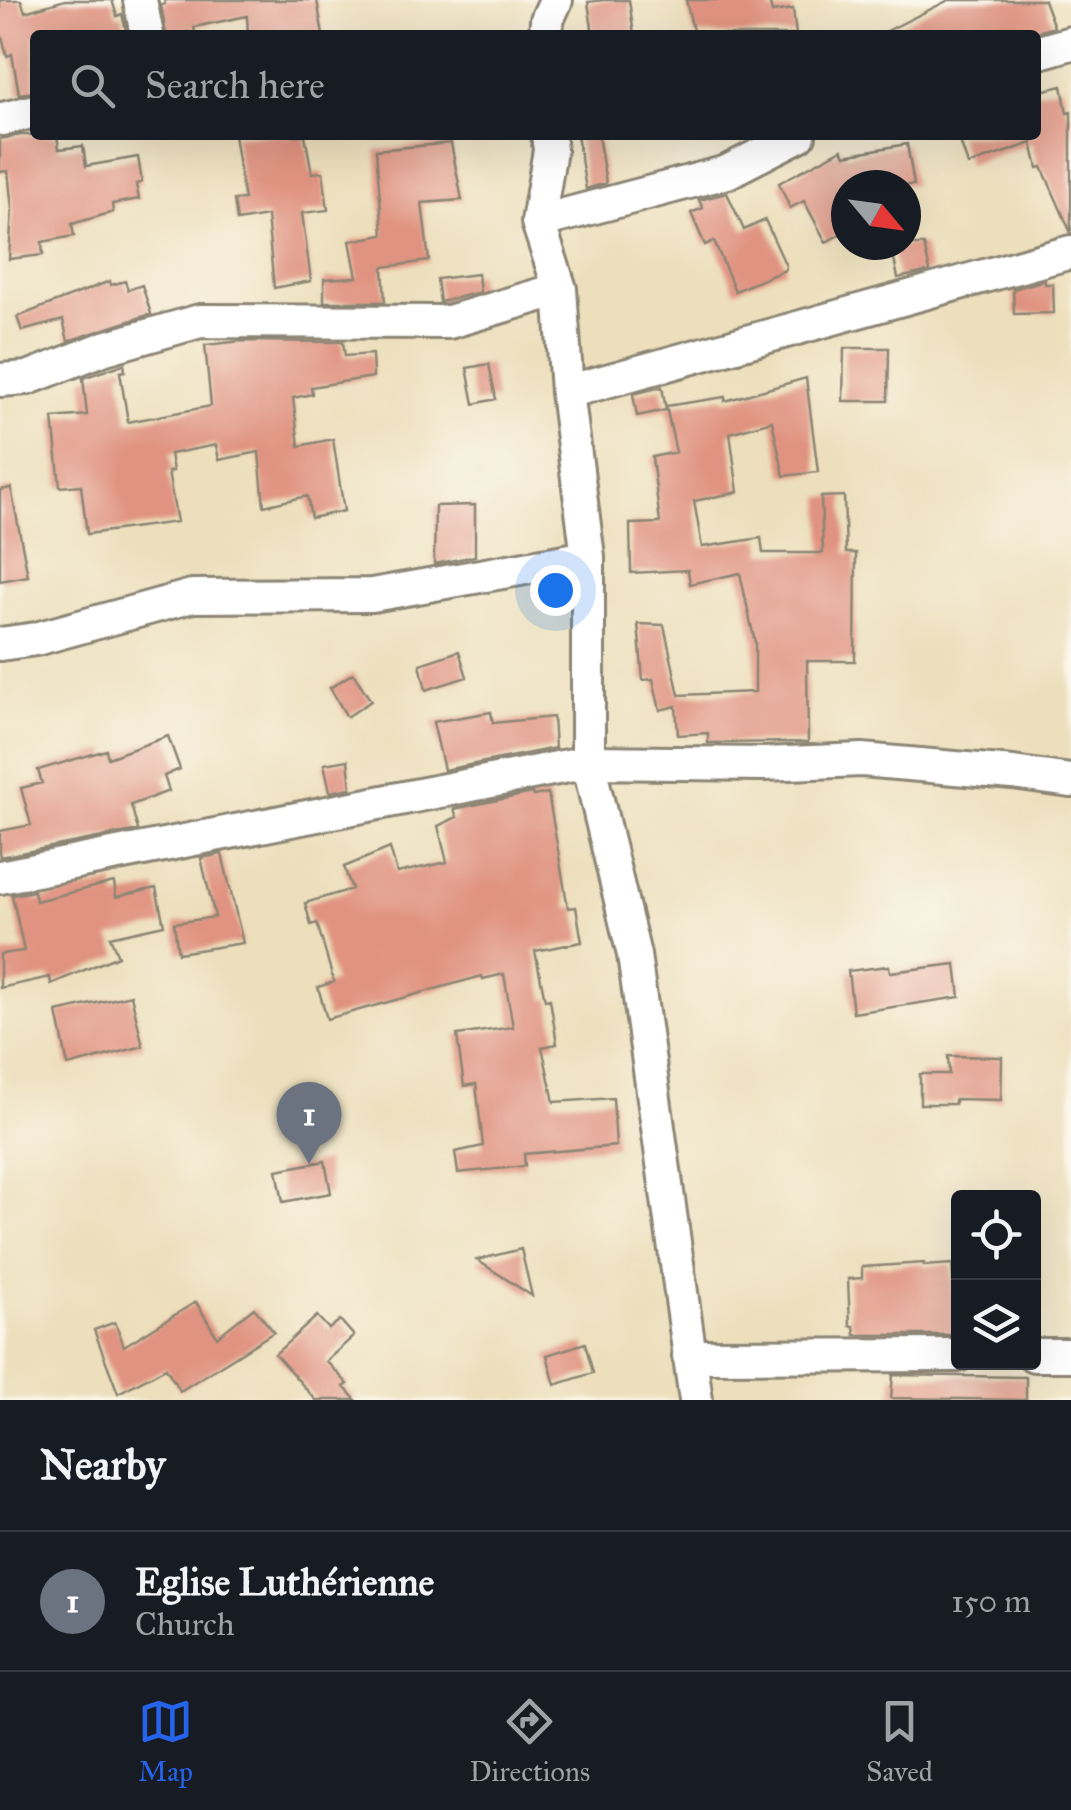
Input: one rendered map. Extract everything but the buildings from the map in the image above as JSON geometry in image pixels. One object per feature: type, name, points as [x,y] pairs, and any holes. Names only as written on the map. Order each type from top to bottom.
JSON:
[{"type":"street","points":[[140,0],[146,30]]},
{"type":"street","points":[[546,30],[546,20],[556,0]]},
{"type":"street","points":[[1041,51],[1071,42]]},
{"type":"street","points":[[3,119],[30,112]]},
{"type":"street","points":[[541,140],[538,222],[560,290],[566,392],[588,556],[588,762],[634,956],[696,1400]]},
{"type":"street","points":[[538,222],[727,172],[789,140]]},
{"type":"street","points":[[566,392],[1071,252]]},
{"type":"street","points":[[0,380],[28,378],[105,348],[200,321],[450,322],[560,290]]},
{"type":"street","points":[[0,644],[36,639],[192,596],[372,594],[588,556]]},
{"type":"street","points":[[0,876],[588,762],[764,764],[862,760],[1071,781]]},
{"type":"street","points":[[1041,1355],[1071,1354]]},
{"type":"street","points":[[690,1356],[951,1355]]},
{"type":"place","name":"Eglise Luthérienne","points":[[309,1164]]}]
